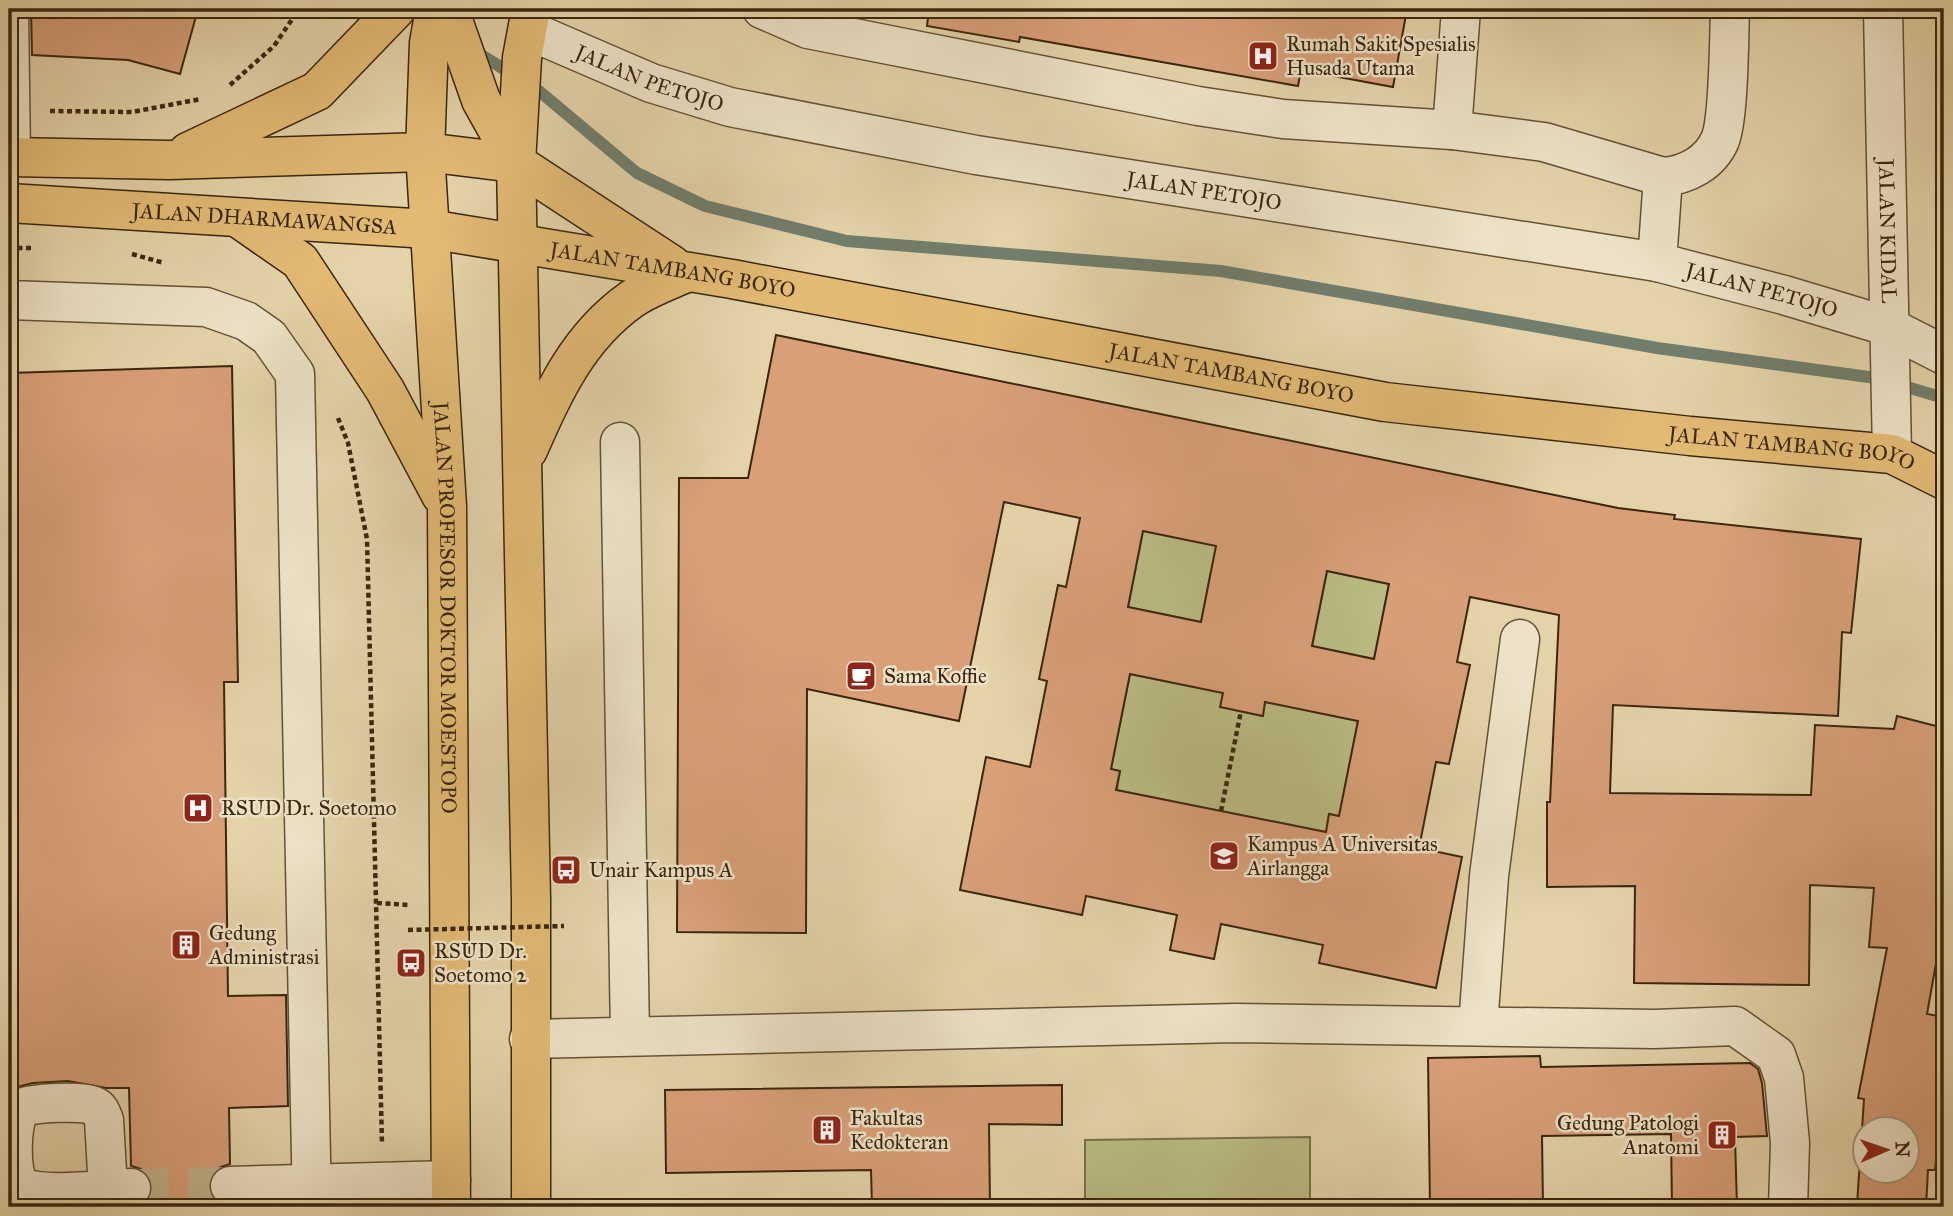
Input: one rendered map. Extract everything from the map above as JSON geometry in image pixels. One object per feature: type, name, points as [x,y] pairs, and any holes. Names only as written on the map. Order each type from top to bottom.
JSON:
[{"type":"main road","points":[[170,160],[317,91],[391,16]]},
{"type":"main road","points":[[440,20],[516,163]]},
{"type":"main road","name":"JALAN PROFESOR DOKTOR MOESTOPO","points":[[440,20],[425,152],[447,506],[451,1194]]},
{"type":"main road","points":[[527,32],[516,163],[531,900],[531,1207]]},
{"type":"main road","points":[[10,157],[170,160],[425,152],[516,163],[686,273]]},
{"type":"main road","name":"JALAN DHARMAWANGSA","points":[[9,203],[429,229],[517,243]]},
{"type":"main road","points":[[240,219],[300,261],[385,390],[447,506]]},
{"type":"main road","name":"JALAN TAMBANG BOYO","points":[[517,243],[1385,402],[1676,435],[1891,436],[1944,480]]},
{"type":"main road","points":[[523,459],[557,384],[583,343],[635,298],[686,273]]},
{"type":"street","points":[[9,9],[10,157]]},
{"type":"street","points":[[762,9],[808,29],[1198,106],[1283,119],[1452,130],[1544,142],[1663,177],[1695,168],[1709,156],[1721,138],[1730,9]]},
{"type":"street","points":[[1452,130],[1461,9]]},
{"type":"street","name":"JALAN KIDAL","points":[[1883,9],[1891,436]]},
{"type":"street","name":"JALAN PETOJO","points":[[527,32],[651,83],[730,107],[976,155],[1657,262],[1784,295],[1888,338],[1944,355]]},
{"type":"street","points":[[1657,262],[1663,177]]},
{"type":"street","points":[[9,300],[206,307],[246,321],[270,337],[295,374],[312,1196]]},
{"type":"street","points":[[620,442],[631,1035]]},
{"type":"street","points":[[1478,1026],[1489,876],[1520,639]]},
{"type":"street","points":[[529,1039],[1236,1023],[1656,1029],[1735,1026],[1776,1055],[1784,1078],[1790,1143],[1788,1207]]},
{"type":"street","points":[[230,1186],[312,1196],[383,1180],[451,1194]]},
{"type":"path","points":[[226,88],[274,46],[299,9]]},
{"type":"path","points":[[10,111],[132,112],[205,98]]},
{"type":"path","points":[[338,417],[348,443],[367,539],[383,1180]]},
{"type":"path","points":[[1221,811],[1241,711]]},
{"type":"path","points":[[377,904],[409,904],[408,930],[564,926]]},
{"type":"green space","points":[[1143,531],[1249,552],[1211,571],[1201,622],[1128,607]]},
{"type":"green space","points":[[1327,571],[1389,584],[1374,659],[1312,646]]},
{"type":"green space","points":[[1130,674],[1223,693],[1221,707],[1262,716],[1265,702],[1358,721],[1339,816],[1329,814],[1326,832],[1117,790],[1120,771],[1111,769]]},
{"type":"green space","points":[[1310,1137],[1310,1207],[1085,1207],[1085,1140]]},
{"type":"building","points":[[31,9],[198,9],[180,74],[128,60],[32,55]]},
{"type":"building","name":"Rumah Sakit Spesialis Husada Utama","points":[[929,9],[1407,9],[1393,87],[1301,70],[1298,86],[1020,37],[1019,42],[927,26]]},
{"type":"building","points":[[776,335],[1618,508],[1675,515],[1674,519],[1861,539],[1851,633],[1842,632],[1838,716],[1613,705],[1610,793],[1811,795],[1815,725],[1894,729],[1897,716],[1944,728],[1944,953],[1938,952],[1927,1014],[1944,1017],[1944,1081],[1935,1170],[1928,1170],[1926,1207],[1857,1205],[1858,1184],[1922,1184],[1922,1114],[1863,1114],[1864,1099],[1858,1098],[1887,948],[1869,947],[1874,888],[1810,885],[1809,985],[1634,983],[1635,886],[1547,887],[1547,802],[1550,802],[1559,615],[1470,597],[1457,662],[1470,665],[1449,764],[1436,762],[1419,848],[1462,857],[1436,988],[1319,963],[1323,945],[1221,924],[1214,959],[1170,950],[1177,915],[1086,896],[1082,915],[960,890],[986,757],[1030,767],[1047,681],[1039,679],[1058,585],[1066,587],[1080,518],[1004,502],[959,721],[807,689],[806,933],[677,932],[679,478],[748,478]],"holes":[[[1143,531],[1216,546],[1201,622],[1128,607]],[[1327,571],[1389,584],[1374,659],[1312,646]],[[1130,674],[1223,693],[1220,707],[1263,716],[1265,702],[1358,721],[1339,816],[1329,814],[1326,832],[1116,790],[1120,771],[1111,769]]]},
{"type":"building","points":[[232,366],[238,682],[224,682],[228,996],[286,995],[288,1106],[229,1108],[230,1164],[218,1168],[211,1175],[208,1186],[212,1198],[228,1207],[140,1207],[150,1198],[153,1186],[149,1175],[131,1166],[129,1088],[106,1088],[68,1081],[33,1083],[9,1089],[9,373]]},
{"type":"building","points":[[1540,1056],[1541,1067],[1750,1063],[1758,1069],[1762,1083],[1767,1136],[1735,1137],[1737,1207],[1672,1207],[1671,1134],[1542,1136],[1543,1207],[1430,1207],[1428,1058]]},
{"type":"building","name":"Fakultas Kedokteran","points":[[1062,1085],[1062,1125],[989,1124],[990,1207],[872,1207],[871,1170],[666,1173],[665,1090]]},
{"type":"waterway","points":[[475,51],[539,91],[637,173],[705,206],[847,241],[1221,271],[1657,348],[1876,378],[1944,398]]},
{"type":"tunnel","points":[[131,1188],[230,1186]]},
{"type":"place","name":"Rumah Sakit Spesialis Husada Utama","points":[[1263,56]]},
{"type":"place","name":"Sama Koffie","points":[[861,676]]},
{"type":"place","name":"RSUD Dr. Soetomo","points":[[198,808]]},
{"type":"place","name":"Kampus A Universitas Airlangga","points":[[1224,856]]},
{"type":"place","name":"Unair Kampus A","points":[[566,870]]},
{"type":"place","name":"Gedung Administrasi","points":[[186,945]]},
{"type":"place","name":"RSUD Dr. Soetomo 2","points":[[411,963]]},
{"type":"place","name":"Fakultas Kedokteran","points":[[827,1130]]},
{"type":"place","name":"Gedung Patologi Anatomi","points":[[1722,1135]]}]
